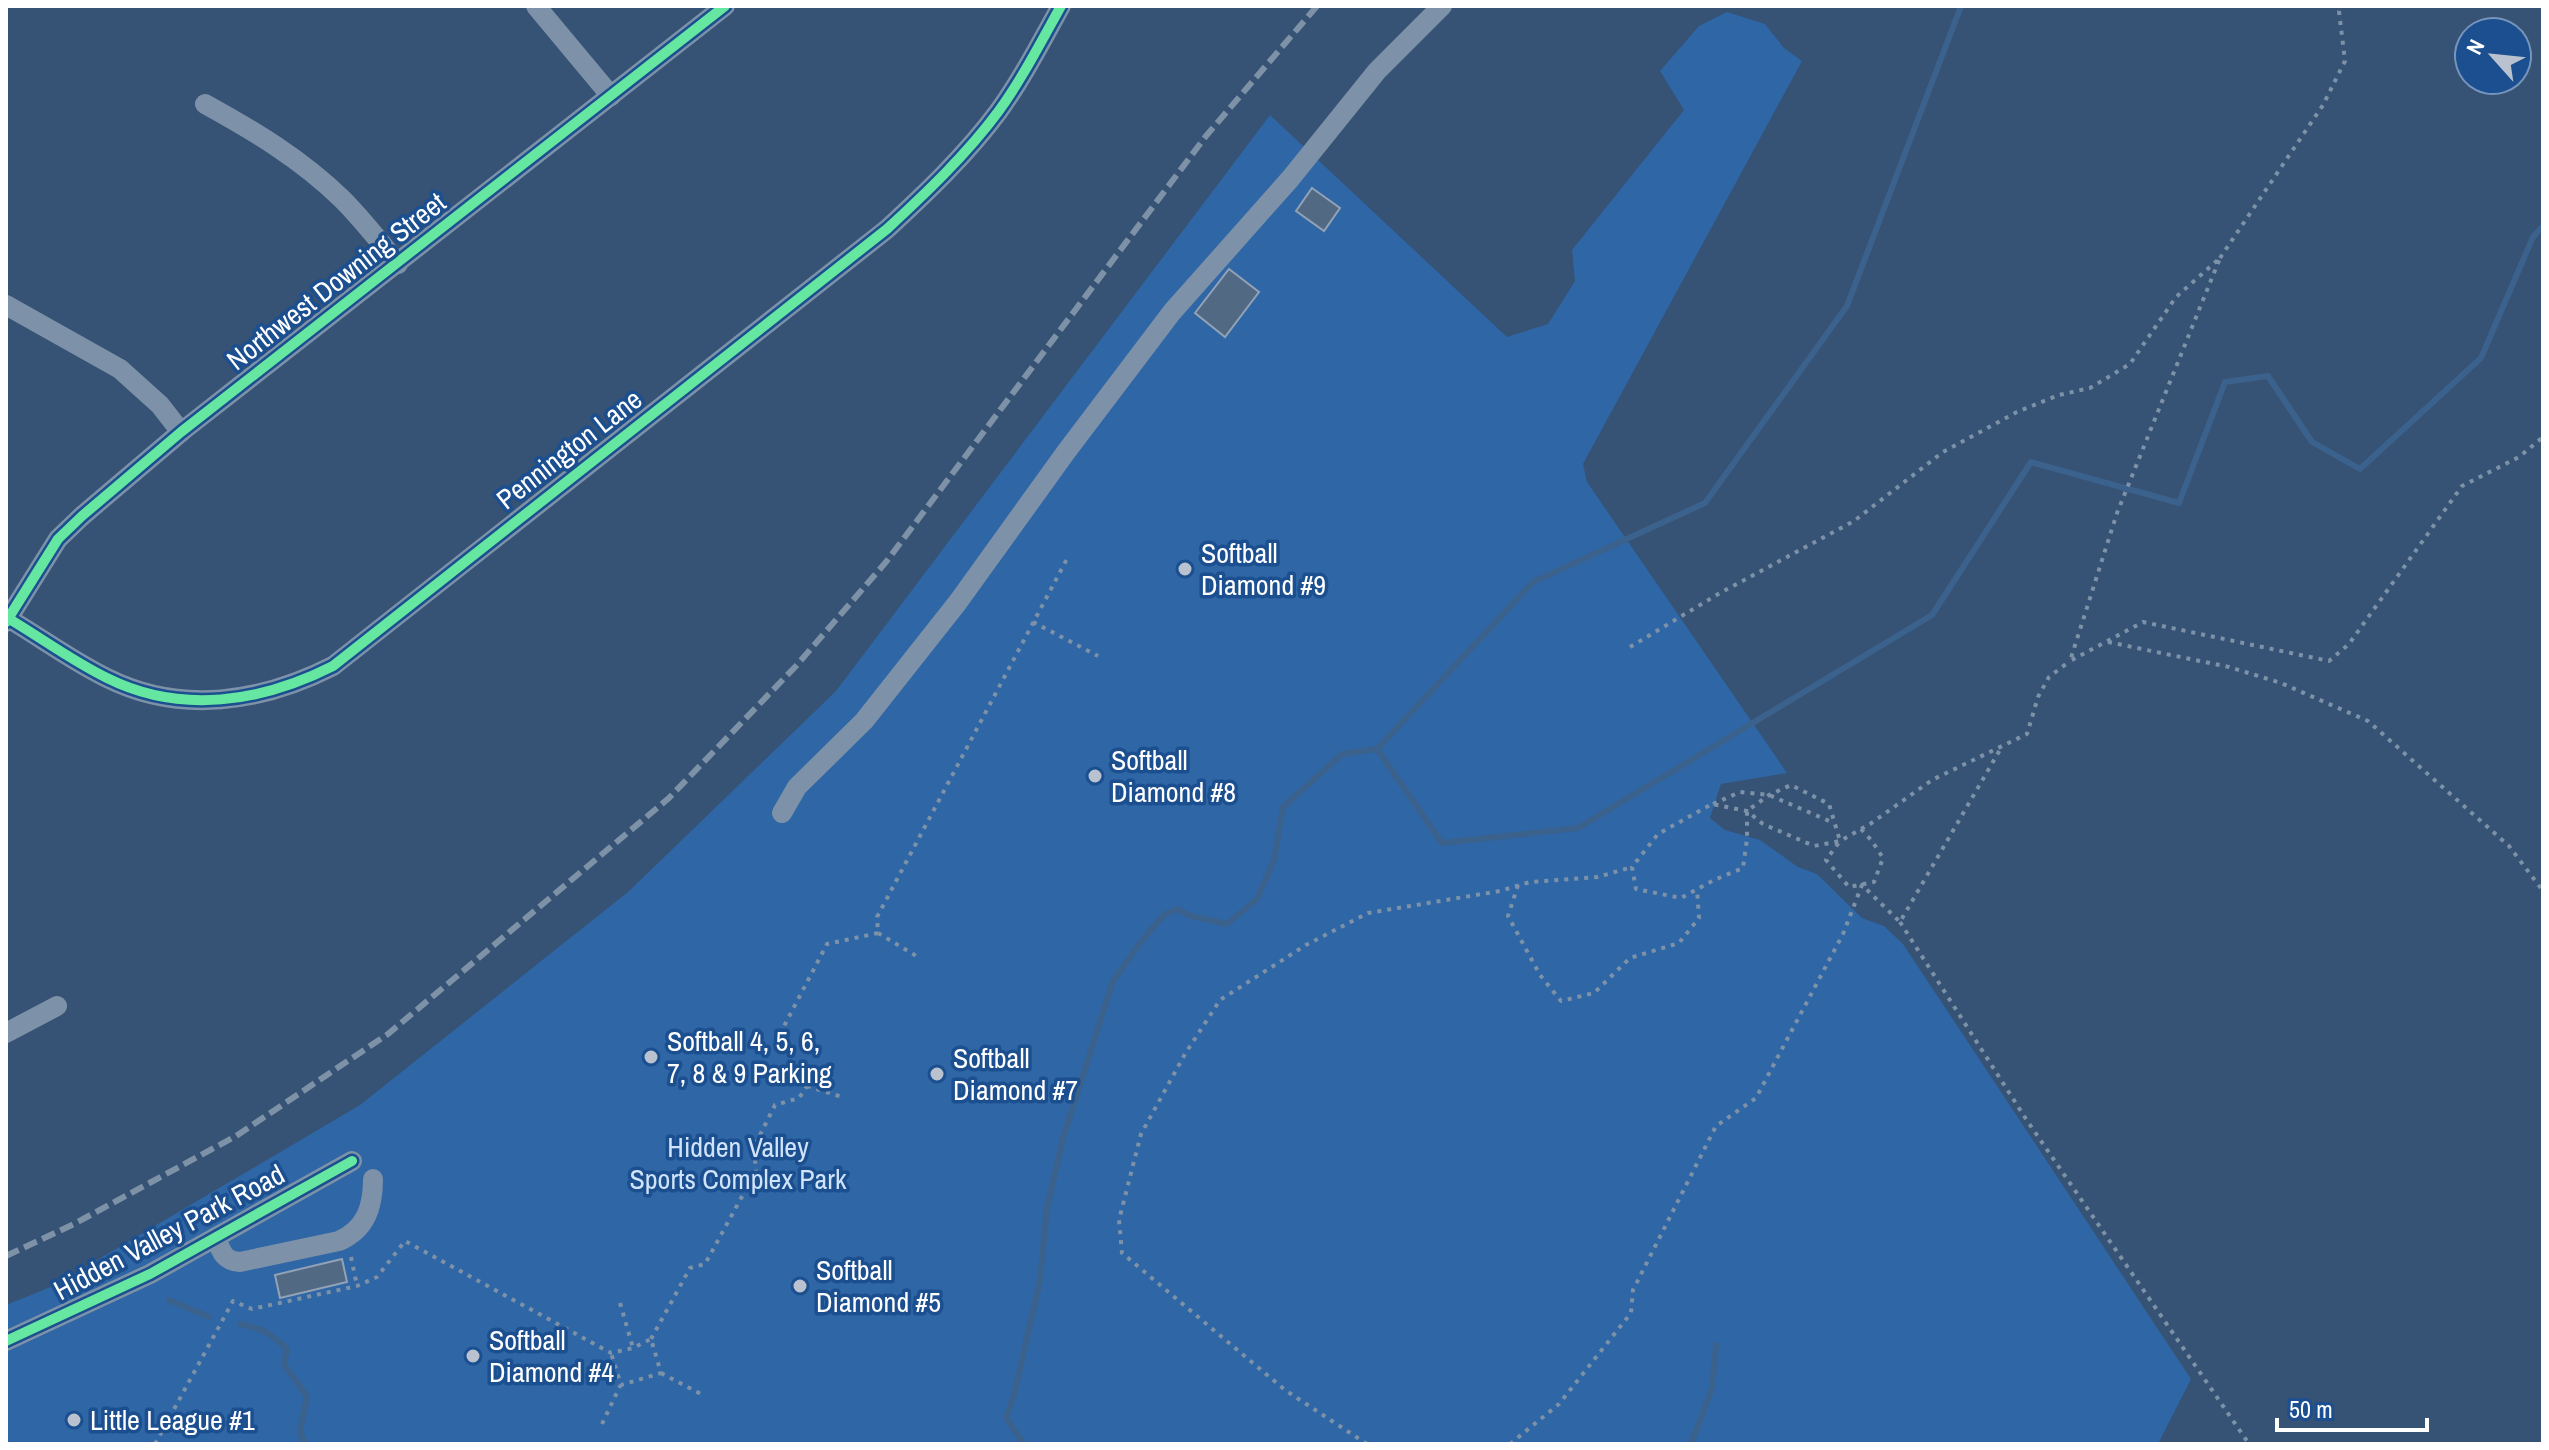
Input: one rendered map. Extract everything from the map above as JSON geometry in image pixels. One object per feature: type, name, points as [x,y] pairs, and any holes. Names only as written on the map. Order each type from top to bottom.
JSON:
[{"type":"street","points":[[536,6],[611,96]]},
{"type":"street","name":"Northwest Downing Street","points":[[7,619],[58,539],[181,432],[725,6]]},
{"type":"street","name":"Pennington Lane","points":[[7,619],[108,679],[164,697],[188,700],[245,698],[308,679],[333,666],[887,229],[962,155],[997,113],[1024,73],[1061,6]]},
{"type":"street","points":[[782,813],[797,787],[864,721],[958,602],[1172,312],[1290,179],[1377,71],[1442,6]]},
{"type":"street","points":[[205,104],[259,134],[313,173],[342,199],[398,264]]},
{"type":"street","points":[[6,305],[120,369],[160,405],[181,432]]},
{"type":"street","points":[[6,1033],[57,1006]]},
{"type":"street","name":"Hidden Valley Park Road","points":[[6,1341],[150,1274],[352,1161]]},
{"type":"street","points":[[216,1237],[223,1256],[232,1262],[339,1241],[351,1236],[362,1224],[373,1199],[373,1179]]},
{"type":"path","points":[[2070,661],[2117,513],[2220,258],[2323,105],[2345,61],[2341,6]]},
{"type":"path","points":[[1630,647],[1720,593],[1854,521],[1943,452],[2017,412],[2059,395],[2090,388],[2130,364],[2176,297],[2220,258]]},
{"type":"path","points":[[1712,804],[1747,811],[1763,824],[1814,846],[1840,841],[1932,780],[2027,734],[2038,697],[2049,677],[2070,661],[2143,622],[2329,661],[2349,644],[2462,486],[2519,457],[2543,437]]},
{"type":"path","points":[[878,933],[877,917],[1068,557]]},
{"type":"path","points":[[1033,622],[1098,656]]},
{"type":"path","points":[[2106,642],[2229,667],[2281,683],[2368,721],[2509,846],[2543,891]]},
{"type":"path","points":[[1900,922],[2002,746]]},
{"type":"path","points":[[1747,811],[1769,795],[1791,785],[1829,804],[1840,841]]},
{"type":"path","points":[[1367,1444],[1285,1390],[1122,1253],[1119,1220],[1141,1134],[1185,1054],[1220,1000],[1306,945],[1368,913],[1500,891],[1530,882],[1598,877],[1632,867],[1658,834],[1740,792],[1769,795],[1834,823]]},
{"type":"path","points":[[1632,867],[1636,889],[1681,898],[1743,868],[1747,811]]},
{"type":"path","points":[[1840,841],[1826,860],[1849,887],[1874,882],[1883,858],[1861,829]]},
{"type":"path","points":[[1518,885],[1508,916],[1540,975],[1561,1001],[1594,993],[1630,958],[1679,943],[1699,918],[1697,889]]},
{"type":"path","points":[[1862,885],[1900,922],[2026,1119],[2249,1444]]},
{"type":"path","points":[[1510,1444],[1559,1404],[1631,1313],[1633,1290],[1716,1126],[1756,1098],[1843,934],[1862,885]]},
{"type":"path","points":[[798,1083],[783,1028],[827,944],[878,933],[918,957]]},
{"type":"path","points":[[775,1075],[842,1097]]},
{"type":"path","points":[[155,1444],[233,1301],[252,1309],[357,1286],[377,1277],[405,1241],[611,1353],[633,1348],[651,1339],[690,1268],[705,1264],[756,1171],[754,1147],[775,1105],[799,1098],[807,1086]]},
{"type":"path","points":[[620,1303],[633,1348]]},
{"type":"path","points":[[651,1339],[661,1373]]},
{"type":"path","points":[[602,1424],[621,1385],[611,1353]]},
{"type":"path","points":[[621,1385],[661,1373],[701,1394]]},
{"type":"green space","name":"Hidden Valley Sports Complex Park","points":[[1727,12],[1765,24],[1784,48],[1802,61],[1583,464],[1587,482],[1787,773],[1721,784],[1710,818],[1725,830],[1760,840],[1798,867],[1817,874],[1862,918],[1884,926],[1903,944],[2191,1379],[2158,1444],[6,1444],[6,1305],[53,1286],[360,1105],[628,892],[836,691],[1270,115],[1507,337],[1548,324],[1575,281],[1572,250],[1684,110],[1660,71],[1699,26]]},
{"type":"building","points":[[1312,188],[1340,208],[1324,231],[1296,211]]},
{"type":"building","points":[[1229,269],[1259,292],[1225,337],[1195,313]]},
{"type":"building","points":[[342,1259],[347,1282],[280,1298],[275,1275]]},
{"type":"waterway","points":[[1377,749],[1533,582],[1705,503],[1847,306],[1961,6]]},
{"type":"waterway","points":[[1024,1444],[1006,1418],[1040,1280],[1047,1208],[1063,1138],[1113,981],[1164,915],[1177,909],[1191,916],[1227,924],[1257,899],[1274,860],[1283,807],[1342,754],[1377,749],[1442,843],[1578,828],[1932,615],[2031,462],[2179,503],[2225,382],[2268,376],[2312,442],[2360,469],[2481,358],[2533,237],[2543,226]]},
{"type":"waterway","points":[[169,1300],[209,1317]]},
{"type":"waterway","points":[[240,1324],[266,1332],[287,1349],[284,1365],[307,1396],[300,1431],[305,1444]]},
{"type":"waterway","points":[[1691,1444],[1712,1388],[1716,1345]]},
{"type":"railway","points":[[6,1256],[74,1224],[236,1136],[388,1034],[669,798],[796,666],[886,562],[1206,136],[1317,6]]},
{"type":"cycle path","points":[[6,622],[58,539],[82,516],[181,432],[725,6]]},
{"type":"cycle path","points":[[6,617],[107,678],[135,690],[164,697],[192,700],[250,695],[278,688],[333,666],[887,229],[986,128],[1015,87],[1061,6]]},
{"type":"cycle path","points":[[6,1341],[150,1274],[352,1161]]},
{"type":"place","name":"Softball Diamond #9","points":[[1185,569]]},
{"type":"place","name":"Softball Diamond #8","points":[[1095,776]]},
{"type":"place","name":"Softball 4, 5, 6, 7, 8 & 9 Parking","points":[[651,1057]]},
{"type":"place","name":"Softball Diamond #7","points":[[937,1074]]},
{"type":"place","name":"Softball Diamond #5","points":[[800,1286]]},
{"type":"place","name":"Softball Diamond #4","points":[[473,1356]]},
{"type":"place","name":"Little League #1","points":[[74,1420]]}]
